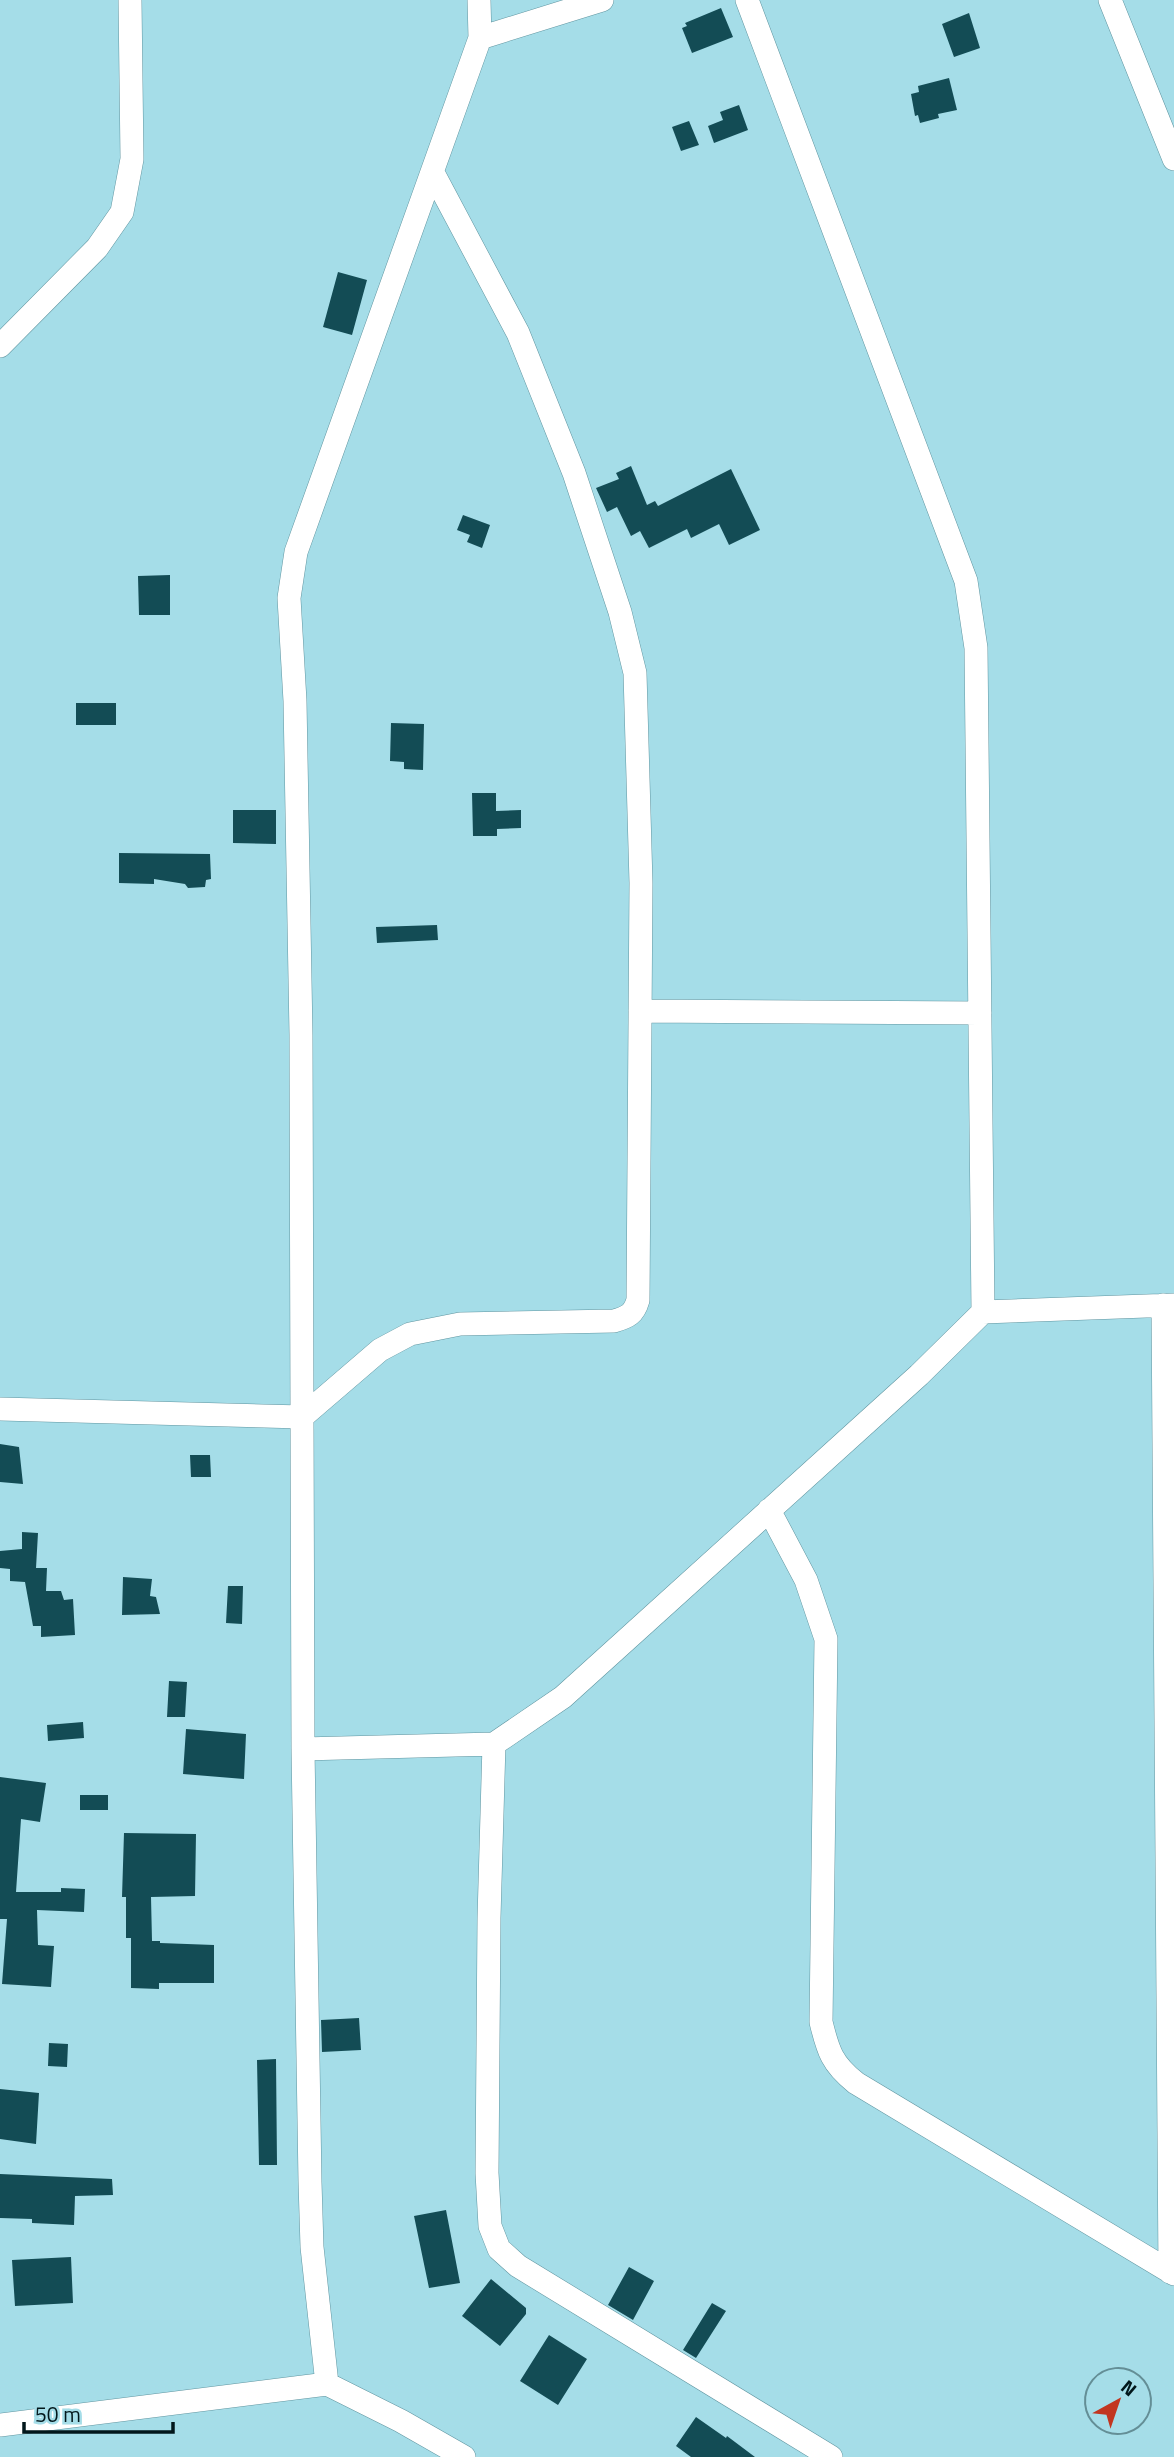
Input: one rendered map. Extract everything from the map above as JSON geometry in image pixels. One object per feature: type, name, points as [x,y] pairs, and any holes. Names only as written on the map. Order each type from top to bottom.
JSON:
[{"type":"street","points":[[0,346],[97,248],[122,212],[132,159],[130,0]]},
{"type":"street","points":[[327,2384],[312,2247],[303,1749],[300,1007],[295,701],[289,598],[296,552],[480,38],[479,0]]},
{"type":"street","points":[[480,38],[602,0]]},
{"type":"street","points":[[747,0],[966,581],[976,648],[983,1312]]},
{"type":"street","points":[[1110,0],[1174,159]]},
{"type":"street","points":[[0,1409],[302,1417],[380,1350],[410,1334],[460,1324],[614,1321],[628,1317],[635,1311],[638,1300],[641,883],[635,673],[620,612],[574,473],[518,333],[433,173]]},
{"type":"street","points":[[640,1011],[980,1013]]},
{"type":"street","points":[[303,1749],[494,1744],[563,1697],[919,1376],[983,1312],[1168,1305],[1172,2273]]},
{"type":"street","points":[[769,1510],[806,1580],[826,1639],[821,2022],[828,2050],[838,2069],[1172,2273]]},
{"type":"street","points":[[494,1744],[489,1918],[487,2173],[490,2225],[499,2249],[518,2266],[831,2457]]},
{"type":"street","points":[[0,2425],[327,2384],[401,2421],[464,2457]]},
{"type":"building","points":[[721,8],[733,37],[692,53],[682,28],[687,26],[685,23]]},
{"type":"building","points":[[969,13],[980,48],[954,57],[942,24]]},
{"type":"building","points":[[949,78],[957,110],[938,114],[939,118],[920,123],[918,115],[915,116],[911,94],[919,92],[918,86]]},
{"type":"building","points":[[739,105],[748,130],[714,143],[708,126],[723,120],[720,112]]},
{"type":"building","points":[[689,121],[699,145],[681,151],[672,127]]},
{"type":"building","points":[[338,272],[367,280],[352,335],[323,327]]},
{"type":"building","points":[[631,466],[647,505],[655,501],[658,506],[731,469],[760,530],[729,545],[719,524],[691,538],[687,529],[649,548],[640,531],[631,536],[617,507],[607,512],[596,488],[619,479],[616,473]]},
{"type":"building","points":[[463,515],[490,525],[482,548],[467,542],[470,535],[457,530]]},
{"type":"building","points":[[170,575],[170,615],[139,615],[138,576]]},
{"type":"building","points":[[76,703],[116,703],[116,725],[76,725]]},
{"type":"building","points":[[391,723],[424,724],[423,770],[404,769],[404,762],[390,761]]},
{"type":"building","points":[[472,793],[496,793],[496,811],[521,810],[521,828],[497,829],[497,836],[473,836]]},
{"type":"building","points":[[233,810],[276,810],[276,844],[233,843]]},
{"type":"building","points":[[119,853],[210,854],[211,879],[206,880],[205,887],[188,888],[185,884],[154,879],[154,884],[119,883]]},
{"type":"building","points":[[437,925],[438,940],[377,943],[376,927]]},
{"type":"building","points":[[0,1444],[19,1447],[23,1484],[0,1482]]},
{"type":"building","points":[[190,1455],[210,1455],[211,1477],[191,1477]]},
{"type":"building","points":[[22,1532],[38,1533],[36,1568],[47,1568],[46,1591],[61,1591],[64,1600],[73,1599],[75,1635],[41,1637],[41,1626],[33,1626],[25,1582],[10,1581],[10,1569],[0,1568],[0,1551],[22,1549]]},
{"type":"building","points":[[123,1577],[152,1579],[150,1596],[156,1597],[160,1614],[122,1615]]},
{"type":"building","points":[[228,1586],[243,1586],[242,1624],[226,1623]]},
{"type":"building","points":[[169,1681],[187,1682],[185,1717],[167,1717]]},
{"type":"building","points":[[83,1722],[84,1738],[48,1741],[47,1725]]},
{"type":"building","points":[[186,1729],[246,1734],[244,1779],[183,1774]]},
{"type":"building","points":[[0,1777],[46,1783],[40,1822],[21,1819],[16,1892],[85,1889],[84,1912],[37,1910],[38,1945],[54,1946],[51,1987],[2,1984],[7,1919],[0,1919]]},
{"type":"building","points":[[80,1795],[108,1795],[108,1810],[80,1810]]},
{"type":"building","points":[[124,1833],[196,1834],[195,1896],[151,1897],[152,1941],[214,1945],[214,1983],[159,1983],[159,1989],[131,1988],[131,1938],[126,1938],[126,1897],[122,1897]]},
{"type":"building","points":[[359,2018],[361,2050],[322,2052],[321,2020]]},
{"type":"building","points":[[49,2043],[68,2044],[67,2067],[48,2066]]},
{"type":"building","points":[[276,2059],[277,2165],[259,2165],[257,2060]]},
{"type":"building","points":[[0,2089],[39,2093],[36,2144],[0,2139]]},
{"type":"building","points":[[0,2174],[112,2179],[113,2195],[75,2196],[74,2225],[0,2218]]},
{"type":"building","points":[[446,2210],[460,2283],[429,2288],[414,2216]]},
{"type":"building","points":[[71,2257],[73,2303],[15,2306],[12,2260]]},
{"type":"building","points":[[629,2267],[654,2281],[633,2320],[608,2305]]},
{"type":"building","points":[[491,2279],[526,2308],[526,2314],[500,2346],[462,2316]]},
{"type":"building","points":[[712,2303],[726,2311],[696,2358],[683,2350]]},
{"type":"building","points":[[549,2335],[587,2359],[558,2405],[520,2381]]},
{"type":"building","points":[[696,2417],[755,2457],[691,2457],[676,2446]]}]
